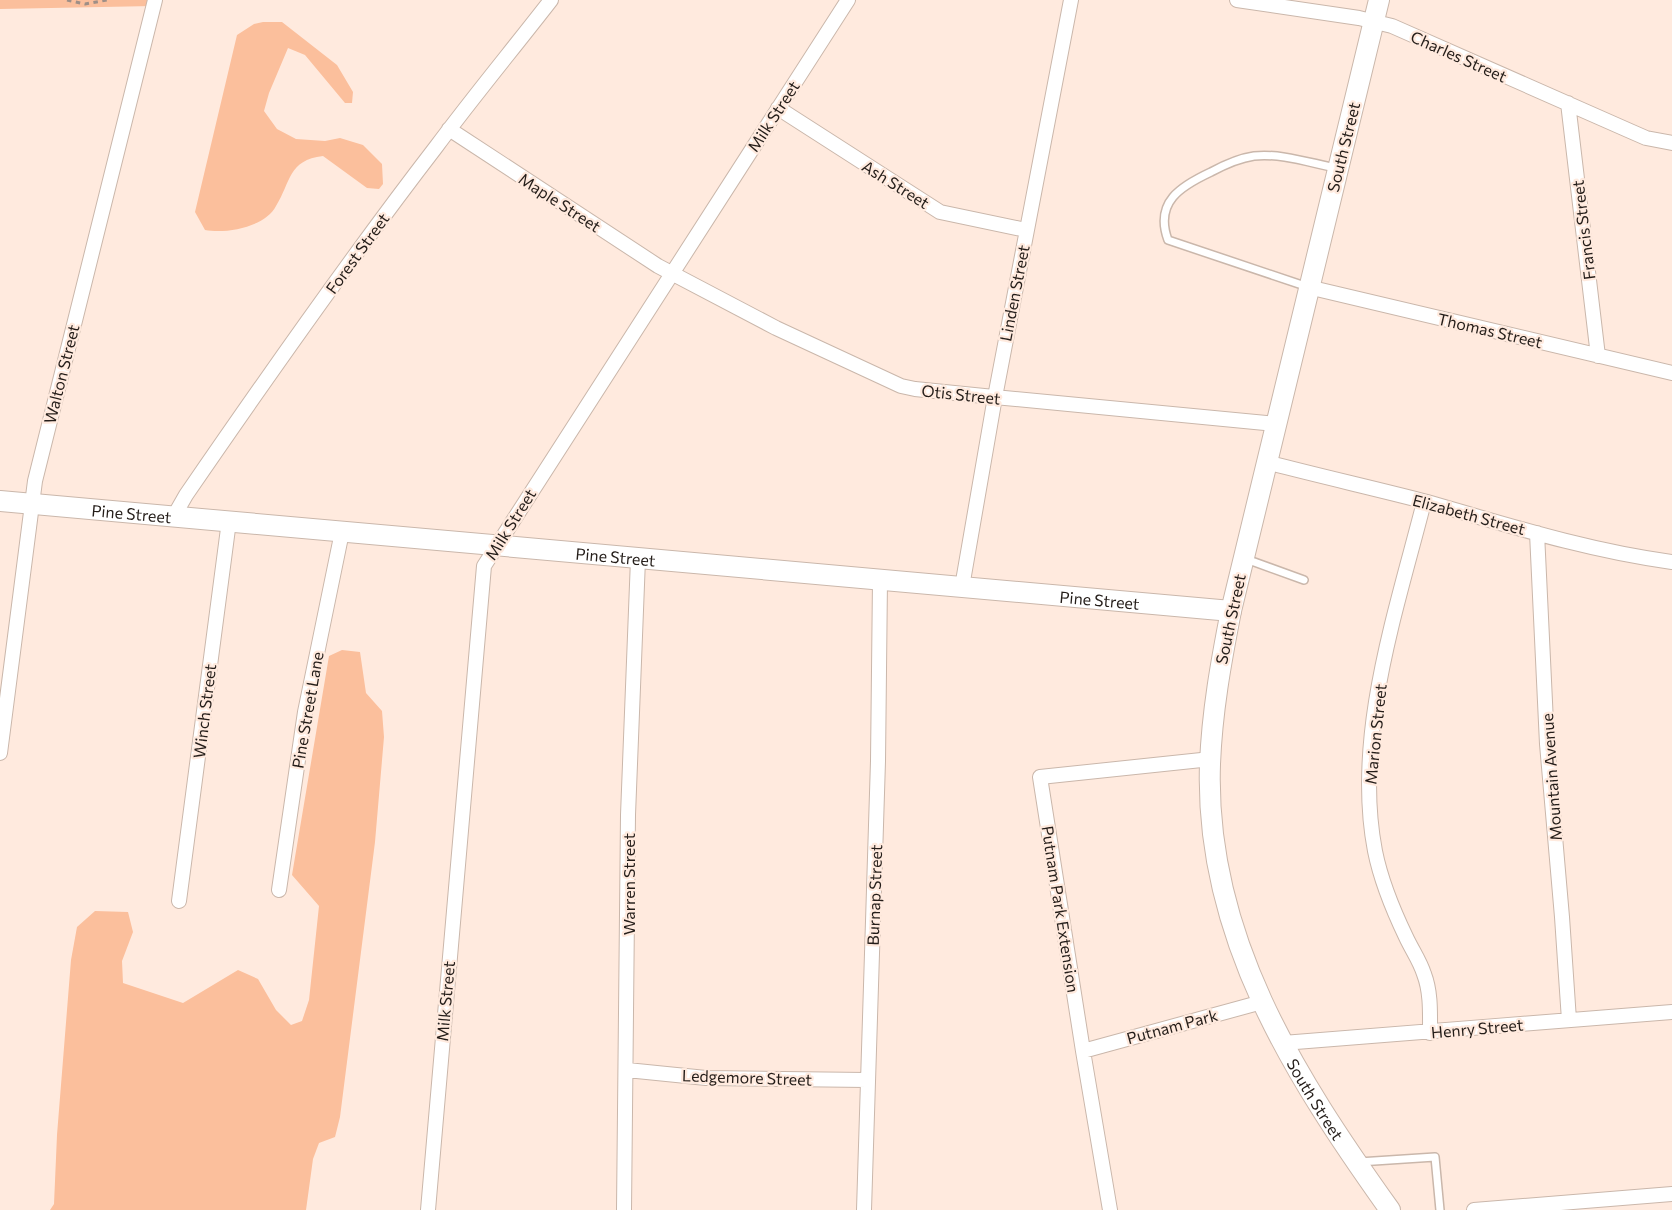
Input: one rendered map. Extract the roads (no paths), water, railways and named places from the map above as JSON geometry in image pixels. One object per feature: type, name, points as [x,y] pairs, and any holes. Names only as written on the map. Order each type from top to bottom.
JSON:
[{"type":"main road","name":"South Street","points":[[1379,0],[1231,611],[1214,705],[1211,759],[1215,845],[1226,899],[1242,958],[1304,1082],[1356,1163],[1390,1210]]},
{"type":"main road","name":"Pine Street","points":[[0,501],[1231,611]]},
{"type":"street","name":"Walton Street","points":[[0,753],[30,504],[45,436],[155,0]]},
{"type":"street","name":"Forest Street","points":[[174,516],[186,495],[289,346],[449,129],[551,0]]},
{"type":"street","name":"Milk Street","points":[[428,1210],[483,572],[486,559],[848,0]]},
{"type":"street","name":"Linden Street","points":[[962,587],[1026,230],[1071,0]]},
{"type":"street","name":"Charles Street","points":[[1237,0],[1374,21],[1401,30],[1646,138],[1672,143]]},
{"type":"street","name":"Francis Street","points":[[1568,104],[1599,356]]},
{"type":"street","name":"Ash Street","points":[[777,108],[940,212],[1026,230]]},
{"type":"street","name":"Maple Street","points":[[449,129],[658,266],[672,272]]},
{"type":"street","name":"Otis Street","points":[[672,272],[776,328],[901,386],[1276,424]]},
{"type":"street","name":"Thomas Street","points":[[1308,288],[1672,373]]},
{"type":"street","name":"Elizabeth Street","points":[[1266,462],[1538,533],[1643,558],[1672,562]]},
{"type":"street","name":"Marion Street","points":[[1424,502],[1378,692],[1370,754],[1369,791],[1371,827],[1377,860],[1391,904],[1425,976],[1430,1008],[1430,1033]]},
{"type":"street","name":"Winch Street","points":[[179,901],[229,521]]},
{"type":"street","name":"Pine Street Lane","points":[[279,890],[305,712],[342,532]]},
{"type":"street","name":"Mountain Avenue","points":[[1538,533],[1547,744],[1569,1020]]},
{"type":"street","name":"Warren Street","points":[[624,1210],[628,815],[638,559]]},
{"type":"street","name":"Burnap Street","points":[[864,1210],[878,773],[880,580]]},
{"type":"street","name":"Putnam Park Extension","points":[[1110,1210],[1040,777],[1211,759]]},
{"type":"street","name":"Putnam Park","points":[[1083,1051],[1262,1002]]},
{"type":"street","name":"Henry Street","points":[[1283,1044],[1672,1012]]},
{"type":"street","name":"Ledgemore Street","points":[[627,1070],[706,1078],[867,1080]]},
{"type":"street","points":[[1474,1210],[1648,1203],[1672,1194]]},
{"type":"lane","points":[[1308,288],[1168,240],[1162,225],[1167,208],[1177,191],[1223,166],[1254,156],[1280,157],[1338,169]]},
{"type":"lane","points":[[1244,558],[1304,580]]},
{"type":"lane","points":[[1356,1163],[1435,1157],[1440,1210]]}]
